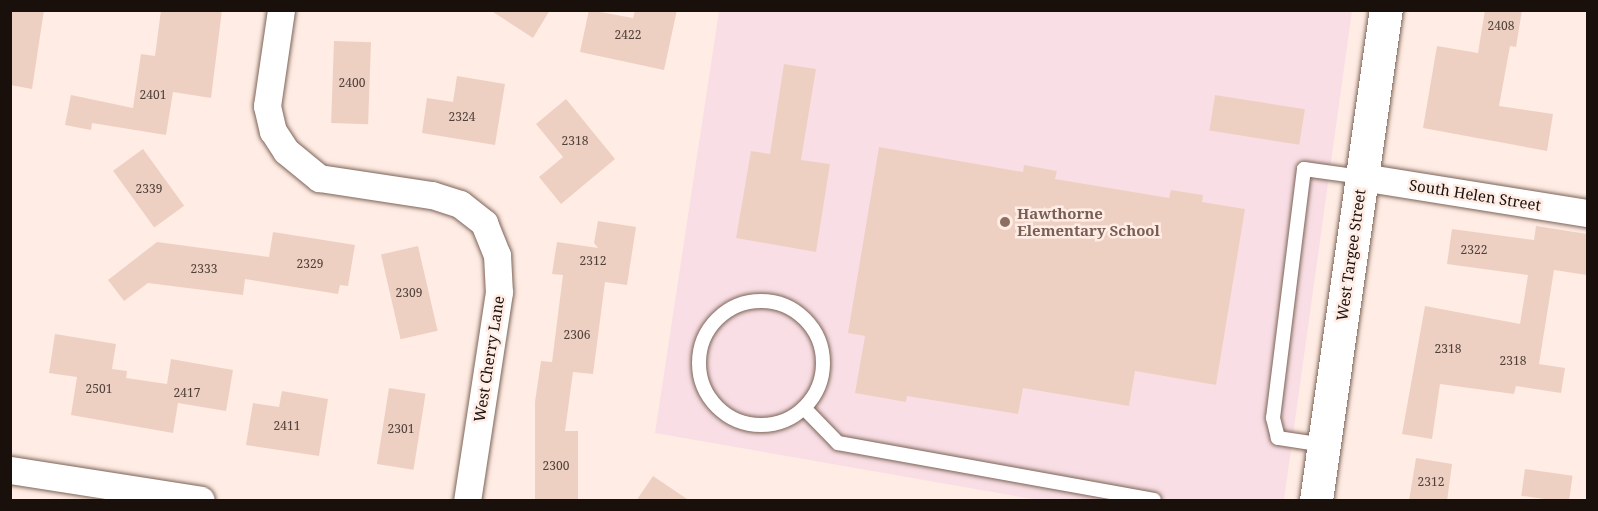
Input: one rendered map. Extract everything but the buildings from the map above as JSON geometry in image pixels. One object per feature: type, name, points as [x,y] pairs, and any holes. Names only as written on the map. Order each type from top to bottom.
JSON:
[{"type":"street","name":"West Cherry Lane","points":[[281,10],[267,106],[273,131],[286,150],[319,178],[432,195],[460,204],[484,223],[497,255],[499,292],[467,501]]},
{"type":"street","name":"West Targee Street","points":[[1316,501],[1386,10]]},
{"type":"street","name":"South Helen Street","points":[[1362,177],[1587,213]]},
{"type":"street","points":[[10,470],[201,501]]},
{"type":"lane","points":[[1324,445],[1278,438],[1273,417],[1304,170],[1362,177]]},
{"type":"lane","points":[[768,300],[787,306],[804,317],[816,333],[822,352],[822,373],[816,392],[804,408],[787,420],[766,425],[746,423],[726,415],[706,391],[698,361],[702,340],[713,322],[729,309],[748,301],[768,300]]},
{"type":"lane","points":[[804,408],[838,443],[1154,501]]},
{"type":"shaded area","name":"Hawthorne Elementary School","points":[[719,11],[1352,11],[1284,500],[1038,500],[655,433]]},
{"type":"place","name":"Hawthorne Elementary School","points":[[1005,222]]}]
